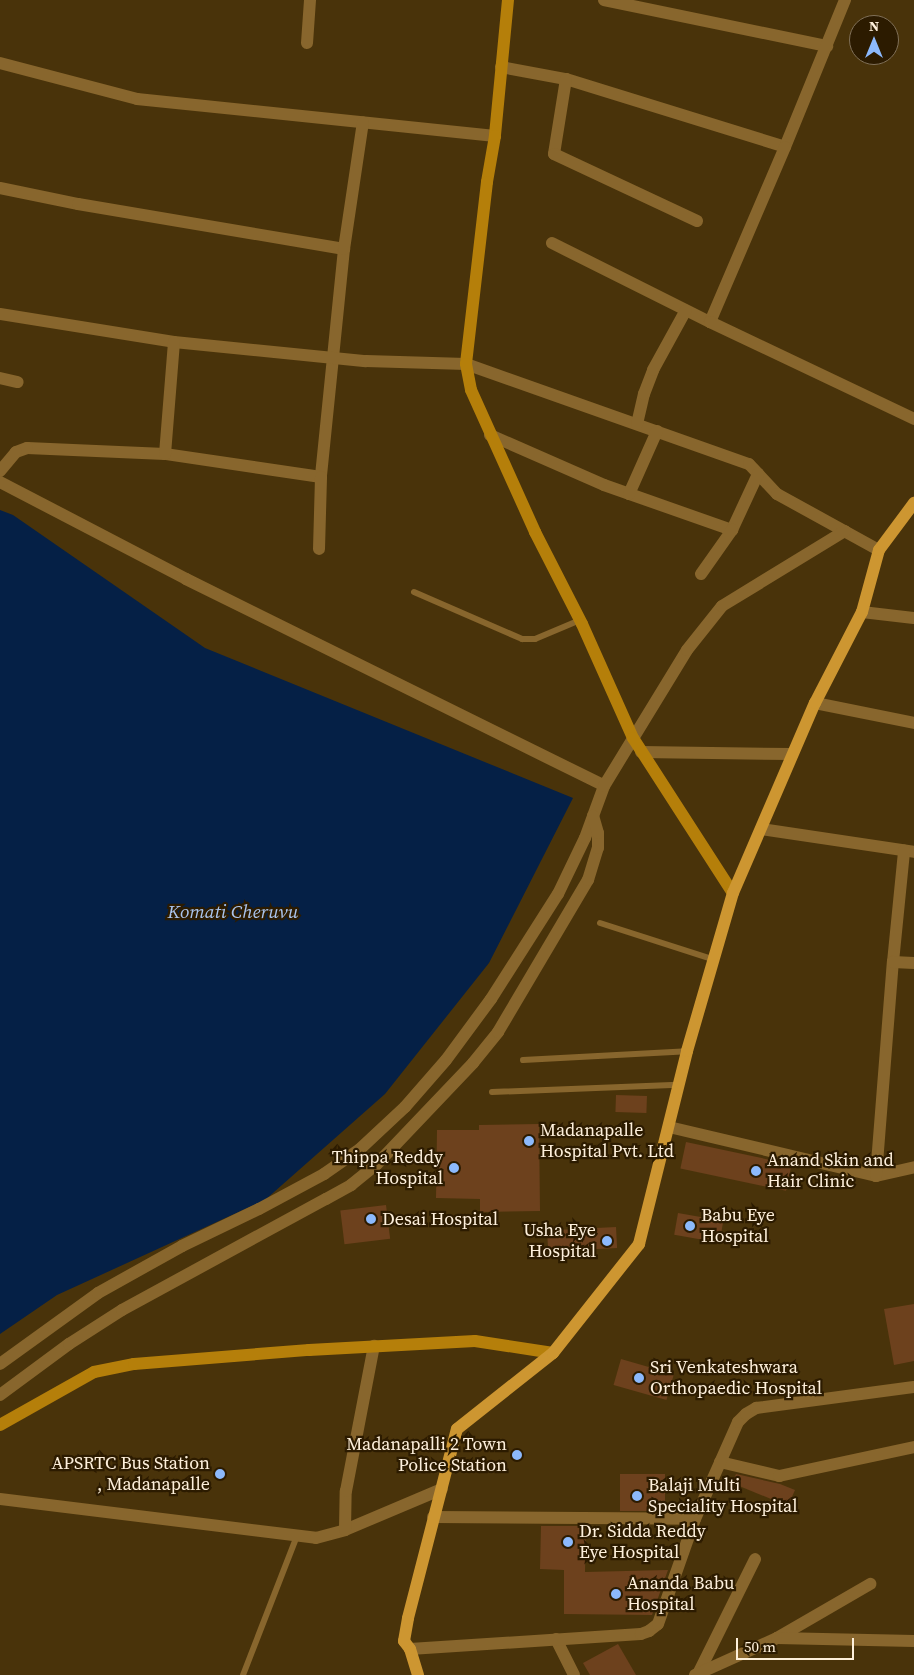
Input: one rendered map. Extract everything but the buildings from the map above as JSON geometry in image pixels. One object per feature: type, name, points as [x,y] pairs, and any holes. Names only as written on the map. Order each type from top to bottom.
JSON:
[{"type":"main road","points":[[418,1675],[410,1649],[404,1641],[433,1517],[457,1429],[553,1353],[639,1244],[687,1051],[712,959],[733,892],[815,703],[862,612],[879,550],[914,503]]},
{"type":"street","points":[[307,43],[310,0]]},
{"type":"street","points":[[508,0],[495,136],[487,182],[466,364],[471,390],[535,532],[580,620],[633,738],[733,892]]},
{"type":"street","points":[[604,0],[827,46]]},
{"type":"street","points":[[710,322],[785,147],[845,0]]},
{"type":"street","points":[[0,63],[137,100],[495,136]]},
{"type":"street","points":[[501,67],[566,79],[785,147]]},
{"type":"street","points":[[566,79],[554,154],[697,221]]},
{"type":"street","points":[[319,549],[321,477],[331,357],[344,249],[363,122]]},
{"type":"street","points":[[0,188],[78,204],[344,249]]},
{"type":"street","points":[[552,242],[710,322],[914,419]]},
{"type":"street","points":[[637,424],[644,394],[653,370],[686,310]]},
{"type":"street","points":[[0,314],[174,342],[366,361],[466,364],[749,464],[777,494],[879,550]]},
{"type":"street","points":[[165,454],[174,342]]},
{"type":"street","points":[[0,378],[18,382]]},
{"type":"street","points":[[629,494],[657,431]]},
{"type":"street","points":[[490,435],[629,494],[732,530]]},
{"type":"street","points":[[0,471],[16,452],[27,448],[165,454],[321,477]]},
{"type":"street","points":[[701,574],[732,530],[758,474]]},
{"type":"street","points":[[0,482],[186,579],[604,786]]},
{"type":"street","points":[[0,1364],[98,1294],[182,1246],[259,1209],[324,1174],[360,1149],[405,1107],[446,1060],[492,999],[558,894],[593,816],[604,786],[687,650],[722,606],[845,531]]},
{"type":"street","points":[[862,612],[914,618]]},
{"type":"street","points":[[815,703],[914,723]]},
{"type":"street","points":[[641,752],[792,754]]},
{"type":"street","points":[[0,1395],[69,1344],[122,1310],[326,1199],[350,1185],[376,1164],[473,1063],[498,1032],[588,880],[598,848],[598,833],[593,816]]},
{"type":"street","points":[[761,829],[909,851],[893,962],[876,1176]]},
{"type":"street","points":[[893,962],[914,963]]},
{"type":"street","points":[[669,1127],[876,1176],[914,1167]]},
{"type":"street","points":[[0,1426],[94,1372],[134,1364],[374,1346],[475,1341],[553,1353]]},
{"type":"street","points":[[346,1530],[346,1491],[374,1346]]},
{"type":"street","points":[[410,1649],[641,1634],[658,1624],[695,1519],[738,1422],[756,1408],[914,1387]]},
{"type":"street","points":[[720,1462],[780,1476],[914,1447]]},
{"type":"street","points":[[0,1499],[316,1538],[346,1530],[442,1489]]},
{"type":"street","points":[[433,1517],[695,1519]]},
{"type":"street","points":[[697,1674],[754,1559]]},
{"type":"street","points":[[697,1674],[777,1638],[870,1584]]},
{"type":"street","points":[[777,1638],[914,1641]]},
{"type":"street","points":[[556,1640],[574,1675]]},
{"type":"lane","points":[[414,592],[522,639],[535,639],[580,620]]},
{"type":"lane","points":[[600,923],[712,959]]},
{"type":"lane","points":[[523,1060],[687,1051]]},
{"type":"lane","points":[[492,1092],[678,1085]]},
{"type":"lane","points":[[243,1675],[297,1536]]},
{"type":"water","name":"Komati Cheruvu","points":[[0,510],[13,515],[205,648],[573,798],[489,963],[385,1094],[265,1200],[57,1295],[0,1334]]},
{"type":"place","name":"Madanapalle Hospital Pvt. Ltd","points":[[529,1141]]},
{"type":"place","name":"Thippa Reddy Hospital","points":[[454,1168]]},
{"type":"place","name":"Anand Skin and Hair Clinic","points":[[756,1171]]},
{"type":"place","name":"Desai Hospital","points":[[371,1219]]},
{"type":"place","name":"Babu Eye Hospital","points":[[690,1226]]},
{"type":"place","name":"Usha Eye Hospital","points":[[607,1241]]},
{"type":"place","name":"Sri Venkateshwara Orthopaedic Hospital","points":[[639,1378]]},
{"type":"place","name":"Madanapalli 2 Town Police Station","points":[[517,1455]]},
{"type":"place","name":"APSRTC Bus Station , Madanapalle","points":[[220,1474]]},
{"type":"place","name":"Balaji Multi Speciality Hospital","points":[[637,1496]]},
{"type":"place","name":"Dr. Sidda Reddy Eye Hospital","points":[[568,1542]]},
{"type":"place","name":"Ananda Babu Hospital","points":[[616,1594]]}]
